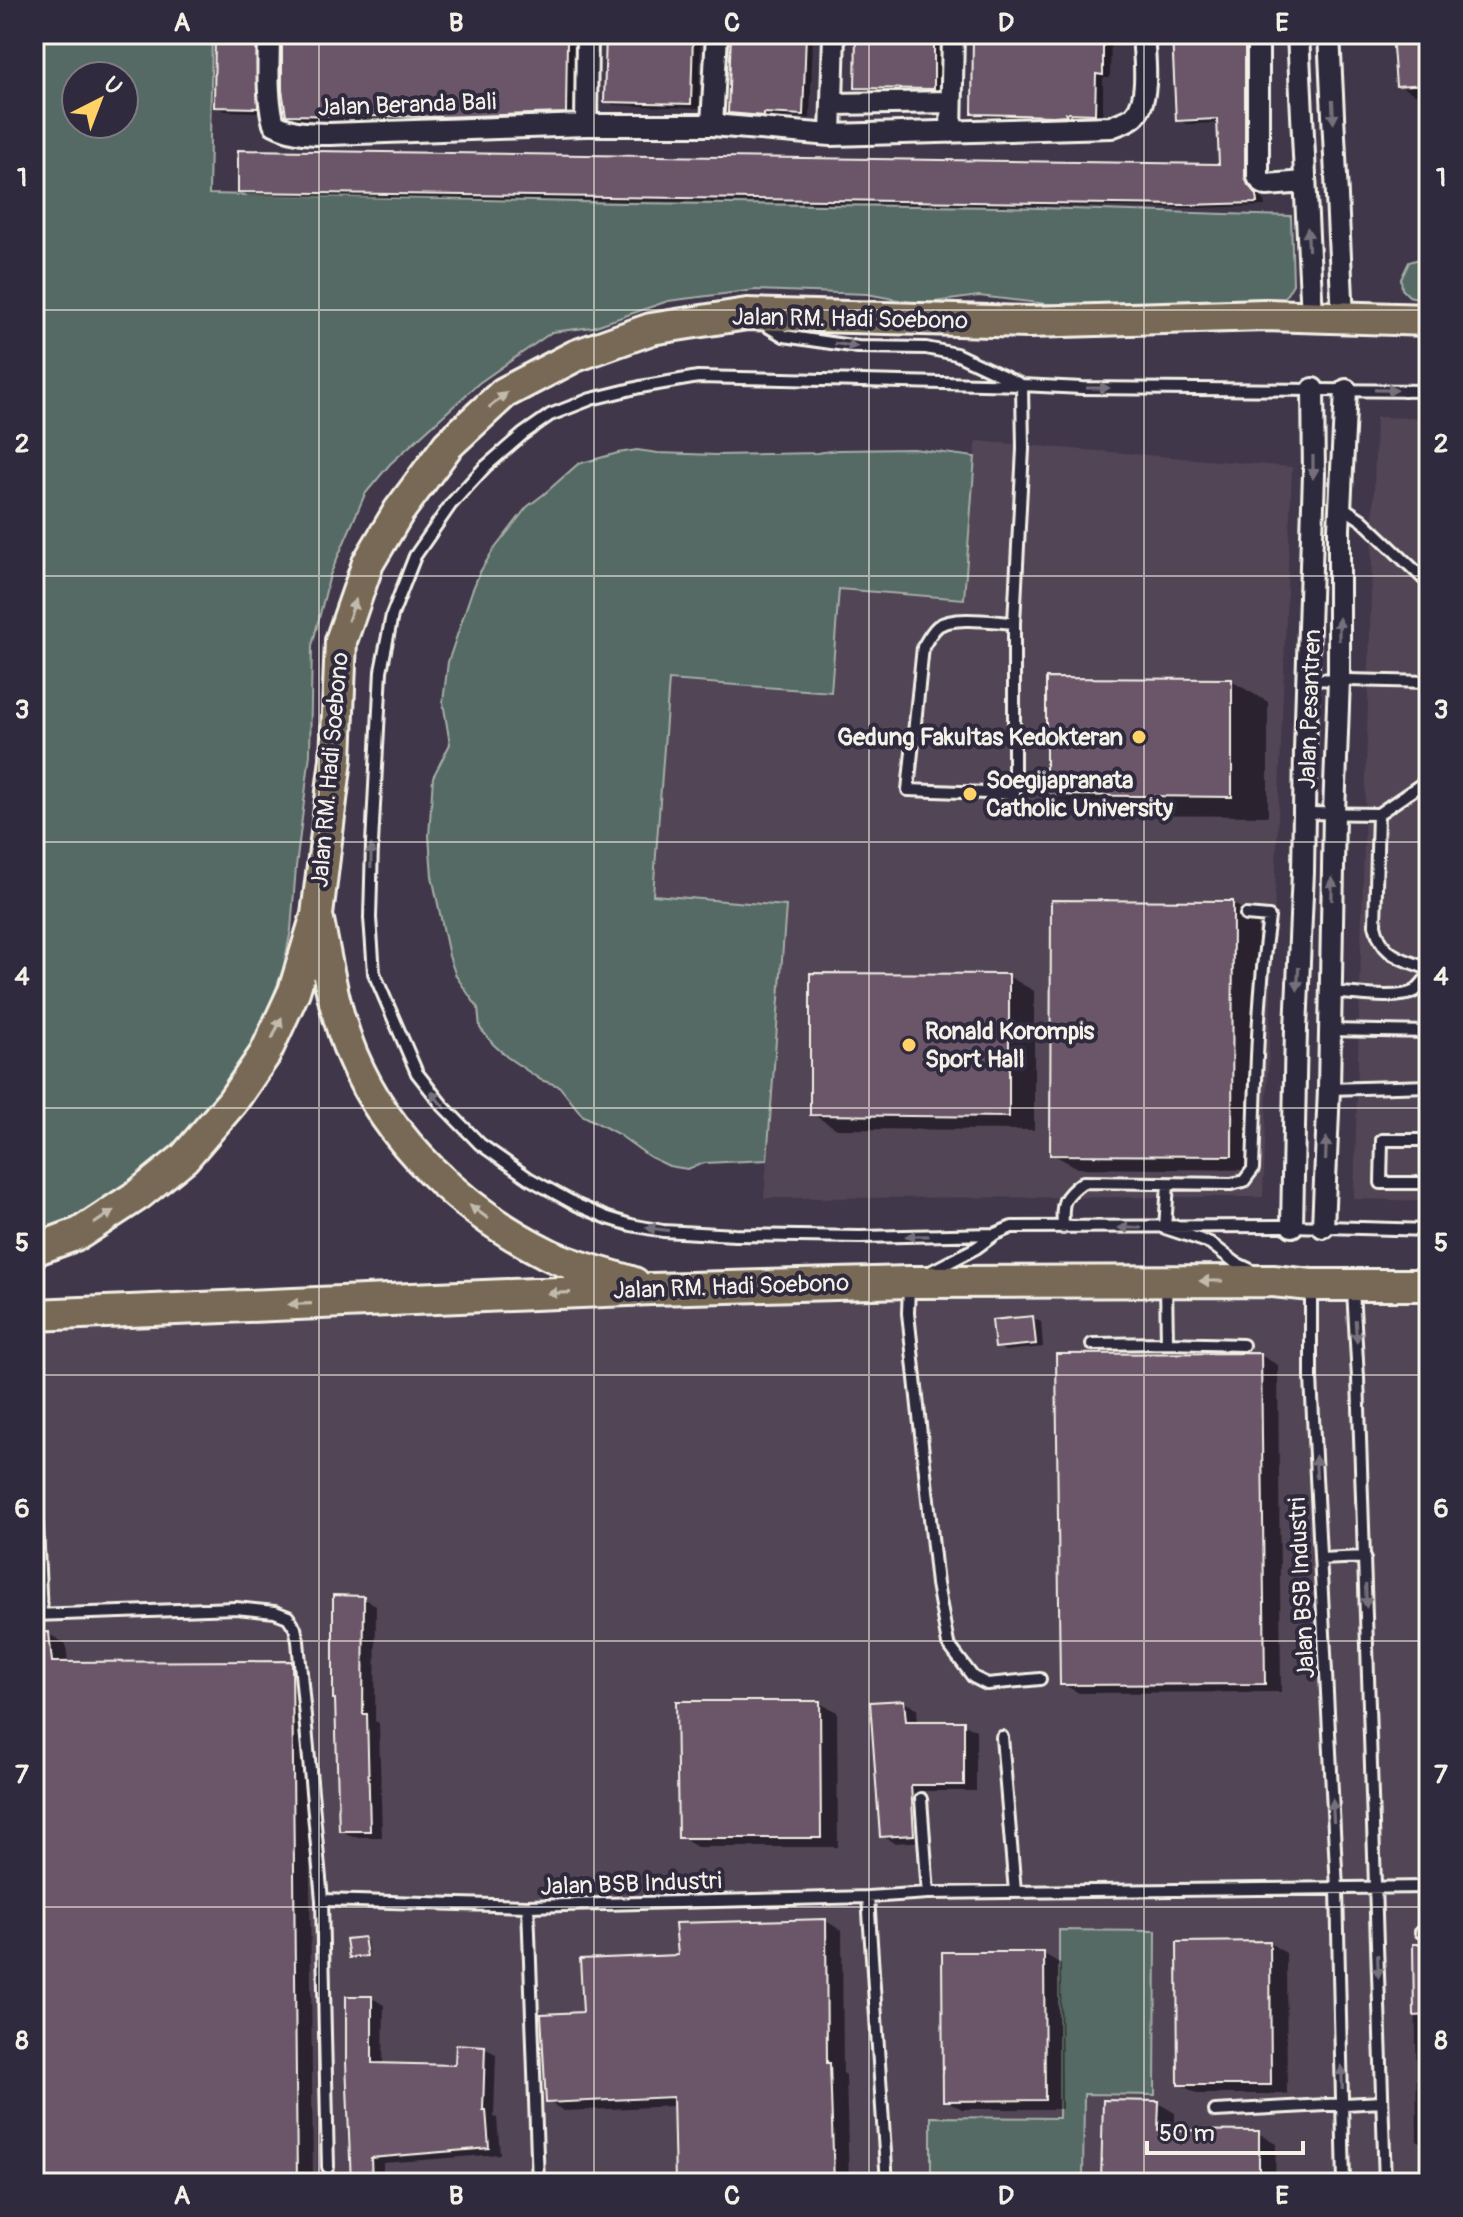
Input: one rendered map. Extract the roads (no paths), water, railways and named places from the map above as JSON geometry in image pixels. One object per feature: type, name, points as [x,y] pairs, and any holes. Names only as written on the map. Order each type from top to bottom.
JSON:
[{"type":"main road","name":"Jalan RM. Hadi Soebono","points":[[34,1250],[80,1233],[138,1195],[184,1158],[232,1102],[265,1054],[294,991],[317,915],[336,759],[341,641],[368,563],[399,511],[448,445],[504,393],[575,356],[651,329],[747,314],[1029,322],[1265,315],[1429,320]]},
{"type":"main road","points":[[317,915],[334,1000],[352,1055],[379,1105],[434,1175],[480,1214],[550,1255],[652,1289]]},
{"type":"main road","name":"Jalan RM. Hadi Soebono","points":[[34,1315],[652,1289],[909,1282],[1273,1281],[1311,1285],[1429,1285]]},
{"type":"street","name":"Jalan Beranda Bali","points":[[269,34],[269,81],[274,124],[302,134],[586,125],[712,125],[831,135]]},
{"type":"street","points":[[586,125],[587,34]]},
{"type":"street","points":[[712,125],[717,34]]},
{"type":"street","points":[[834,34],[831,135],[1111,127],[1134,117],[1141,105],[1144,90],[1143,34]]},
{"type":"street","points":[[951,132],[953,34]]},
{"type":"street","points":[[1258,34],[1258,177],[1267,185],[1305,182]]},
{"type":"street","points":[[1298,34],[1312,317]]},
{"type":"street","points":[[1329,34],[1343,318]]},
{"type":"street","points":[[833,104],[951,102]]},
{"type":"street","name":"Jalan Pesantren","points":[[1292,1226],[1314,474],[1313,389]]},
{"type":"street","name":"Jalan Pesantren","points":[[1323,1227],[1339,679],[1339,529],[1346,390]]},
{"type":"street","points":[[1296,1029],[1330,1030]]},
{"type":"lane","points":[[747,314],[784,336],[858,347],[926,348],[956,354],[1022,385]]},
{"type":"lane","points":[[995,1234],[860,1237],[735,1235],[663,1231],[631,1225],[577,1205],[530,1179],[480,1144],[443,1106],[417,1073],[374,973],[370,918],[381,671],[392,615],[415,556],[451,504],[485,467],[550,415],[591,399],[698,377],[1082,388],[1429,391]]},
{"type":"lane","points":[[1014,623],[947,622],[937,627],[923,647],[908,790],[1014,794],[1014,623],[1023,449],[1022,385]]},
{"type":"lane","points":[[1341,506],[1362,520],[1429,584]]},
{"type":"lane","points":[[1307,679],[1429,682]]},
{"type":"lane","points":[[1304,813],[1378,814],[1429,779]]},
{"type":"lane","points":[[1378,814],[1375,925],[1378,940],[1389,954],[1428,965]]},
{"type":"lane","points":[[1063,1228],[1062,1202],[1070,1191],[1083,1182],[1231,1184],[1244,1181],[1253,1169],[1257,1023],[1269,917],[1246,915]]},
{"type":"lane","points":[[1330,992],[1406,994],[1416,990],[1424,981]]},
{"type":"lane","points":[[1330,1030],[1429,1032]]},
{"type":"lane","points":[[1329,1089],[1429,1086]]},
{"type":"lane","points":[[1429,1140],[1382,1140],[1381,1183],[1429,1183]]},
{"type":"lane","points":[[1165,1228],[1168,1184]]},
{"type":"lane","points":[[1040,1679],[987,1684],[973,1677],[948,1644],[937,1584],[908,1313],[909,1282],[1012,1227],[1292,1226],[1429,1230]]},
{"type":"lane","points":[[1165,1228],[1210,1243],[1236,1263],[1273,1281]]},
{"type":"lane","points":[[1166,1281],[1167,1343]]},
{"type":"lane","name":"Jalan BSB Industri","points":[[1311,1285],[1311,1378],[1337,1889],[1344,2183]]},
{"type":"lane","points":[[1352,1285],[1365,1557],[1385,2183]]},
{"type":"lane","points":[[1092,1344],[1243,1345]]},
{"type":"lane","points":[[34,1459],[38,1615],[236,1608],[275,1612],[288,1617],[295,1628],[322,1900],[328,2167]]},
{"type":"lane","points":[[1320,1559],[1365,1557]]},
{"type":"lane","points":[[1002,1737],[1015,1892]]},
{"type":"lane","points":[[921,1799],[928,1893]]},
{"type":"lane","name":"Jalan BSB Industri","points":[[538,2183],[528,1906],[928,1893],[1429,1887]]},
{"type":"lane","points":[[868,1897],[887,2183]]},
{"type":"lane","points":[[322,1900],[528,1906]]},
{"type":"lane","points":[[1215,2111],[1382,2102]]},
{"type":"place","name":"Gedung Fakultas Kedokteran","points":[[1139,737]]},
{"type":"place","name":"Soegijapranata Catholic University","points":[[970,794]]},
{"type":"place","name":"Ronald Korompis Sport Hall","points":[[909,1045]]}]
